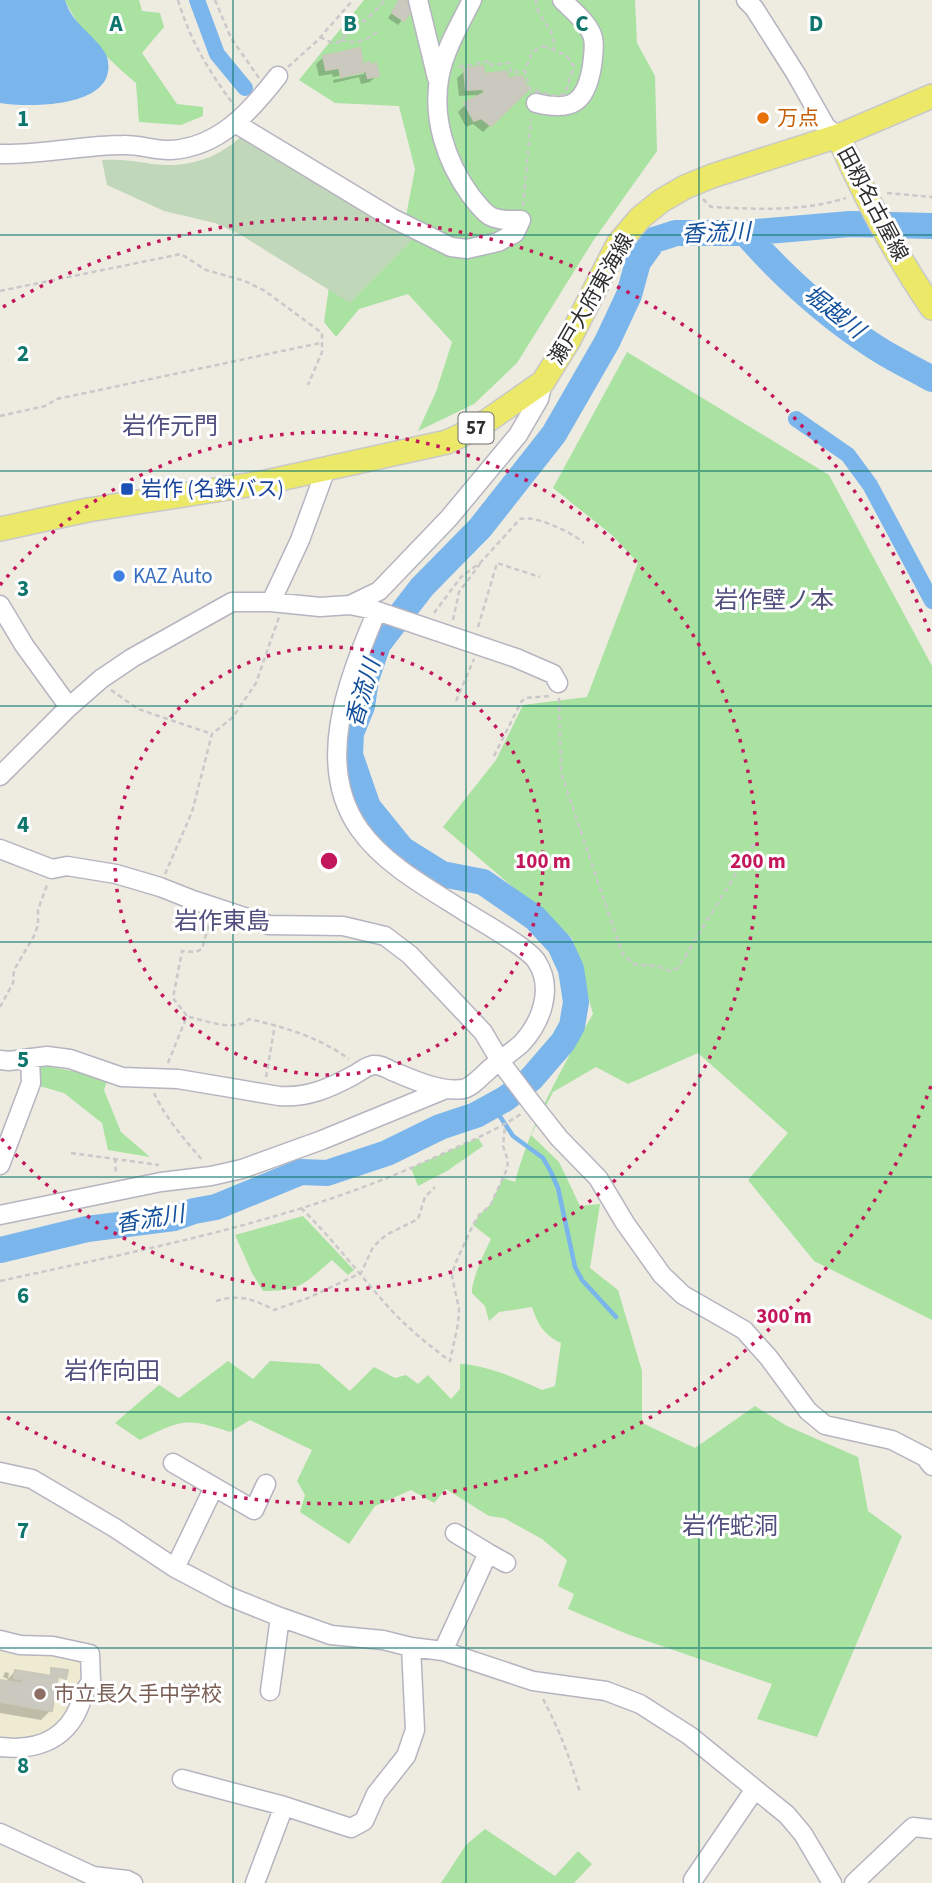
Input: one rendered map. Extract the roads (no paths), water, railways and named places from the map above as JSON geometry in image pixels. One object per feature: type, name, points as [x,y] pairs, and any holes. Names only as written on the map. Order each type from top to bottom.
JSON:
[{"type":"main road","name":"瀬戸大府東海線","points":[[0,528],[88,510],[266,482],[447,442],[477,428],[543,382],[569,341],[618,244],[640,218],[661,201],[685,187],[838,136],[932,96]]},
{"type":"main road","name":"田籾名古屋線","points":[[838,136],[865,194],[932,308]]},
{"type":"street","points":[[239,119],[392,218],[452,247],[467,249],[498,242],[514,233],[521,220],[496,218],[486,214],[463,185],[444,147],[440,122],[440,76],[418,0]]},
{"type":"street","points":[[440,76],[450,43],[472,0]]},
{"type":"street","points":[[536,103],[566,107],[581,97],[589,81],[594,38],[562,0]]},
{"type":"street","points":[[756,4],[826,127],[838,136]]},
{"type":"street","points":[[0,154],[60,152],[124,145],[169,151],[197,146],[220,136],[273,82]]},
{"type":"street","points":[[350,605],[379,591],[449,518],[518,435],[539,399],[543,382]]},
{"type":"street","points":[[277,602],[326,469]]},
{"type":"street","points":[[0,776],[69,706],[101,679],[132,658],[232,602],[277,602],[320,607],[350,605],[377,611],[553,674],[558,689]]},
{"type":"street","points":[[0,605],[24,645],[69,706]]},
{"type":"street","points":[[0,1060],[47,1056],[70,1059],[122,1077],[178,1079],[295,1097],[320,1092],[368,1066],[381,1064],[412,1080],[446,1089],[466,1089],[521,1044],[542,1013],[545,982],[537,961],[506,937],[416,880],[385,856],[360,830],[343,796],[337,750],[338,726],[350,678],[377,611]]},
{"type":"street","points":[[0,849],[52,869],[67,866],[116,874],[270,925],[343,926],[385,936],[410,955],[474,1022],[559,1139],[598,1178],[625,1223],[662,1275],[683,1295],[744,1330],[769,1358],[808,1411],[825,1425],[892,1440],[925,1457],[932,1465]]},
{"type":"street","points":[[0,1165],[31,1083],[30,1058]]},
{"type":"street","points":[[0,1215],[242,1169],[322,1140],[446,1089]]},
{"type":"street","points":[[173,1463],[254,1510],[266,1484]]},
{"type":"street","points":[[0,1472],[32,1479],[115,1528],[175,1568],[228,1596],[280,1617],[331,1635],[383,1640],[443,1651],[533,1681],[606,1691],[639,1704],[690,1736],[794,1822],[832,1883]]},
{"type":"street","points":[[175,1568],[214,1487]]},
{"type":"street","points":[[455,1533],[506,1563]]},
{"type":"street","points":[[443,1651],[488,1553]]},
{"type":"street","points":[[270,1690],[280,1617]]},
{"type":"street","points":[[0,1640],[20,1645],[53,1646],[90,1654],[91,1682],[86,1687],[73,1720],[63,1731],[33,1748],[0,1747]]},
{"type":"street","points":[[182,1779],[284,1806],[351,1828],[364,1821],[376,1794],[406,1756],[415,1730],[411,1647]]},
{"type":"street","points":[[693,1880],[755,1790]]},
{"type":"street","points":[[255,1883],[284,1806]]},
{"type":"street","points":[[854,1883],[913,1827],[931,1827]]},
{"type":"street","points":[[0,1833],[93,1876],[133,1883]]},
{"type":"water","points":[[0,0],[65,0],[76,20],[105,52],[108,74],[100,86],[87,95],[70,101],[31,105],[0,103]]},
{"type":"waterway","points":[[197,0],[217,54],[245,88]]},
{"type":"waterway","name":"香流川","points":[[0,1250],[87,1229],[174,1218],[216,1207],[301,1172],[327,1173],[387,1153],[440,1127],[476,1115],[505,1099],[531,1079],[563,1042],[572,1026],[576,1002],[571,969],[560,945],[535,918],[483,882],[442,874],[402,849],[368,807],[350,755],[351,733],[362,706],[366,679],[378,644],[422,587],[480,528],[554,434],[607,342],[629,295],[638,262],[654,240],[676,233],[745,233],[850,224],[932,226]]},
{"type":"waterway","name":"堀越川","points":[[745,233],[790,280],[823,309],[857,335],[932,379]]},
{"type":"waterway","points":[[796,419],[848,455],[870,485],[932,601]]},
{"type":"waterway","points":[[493,1106],[513,1136],[543,1158],[558,1188],[575,1267],[582,1280],[616,1317]]},
{"type":"place","name":"万点","points":[[763,118]]},
{"type":"place","name":"岩作 (名鉄バス)","points":[[127,489]]},
{"type":"place","name":"KAZ Auto","points":[[119,576]]},
{"type":"place","name":"市立長久手中学校","points":[[40,1694]]},
{"type":"district","name":"岩作元門","points":[[170,426]]},
{"type":"district","name":"岩作壁ノ本","points":[[774,600]]},
{"type":"district","name":"岩作東島","points":[[222,921]]},
{"type":"district","name":"岩作向田","points":[[112,1371]]},
{"type":"district","name":"岩作蛇洞","points":[[730,1526]]}]
